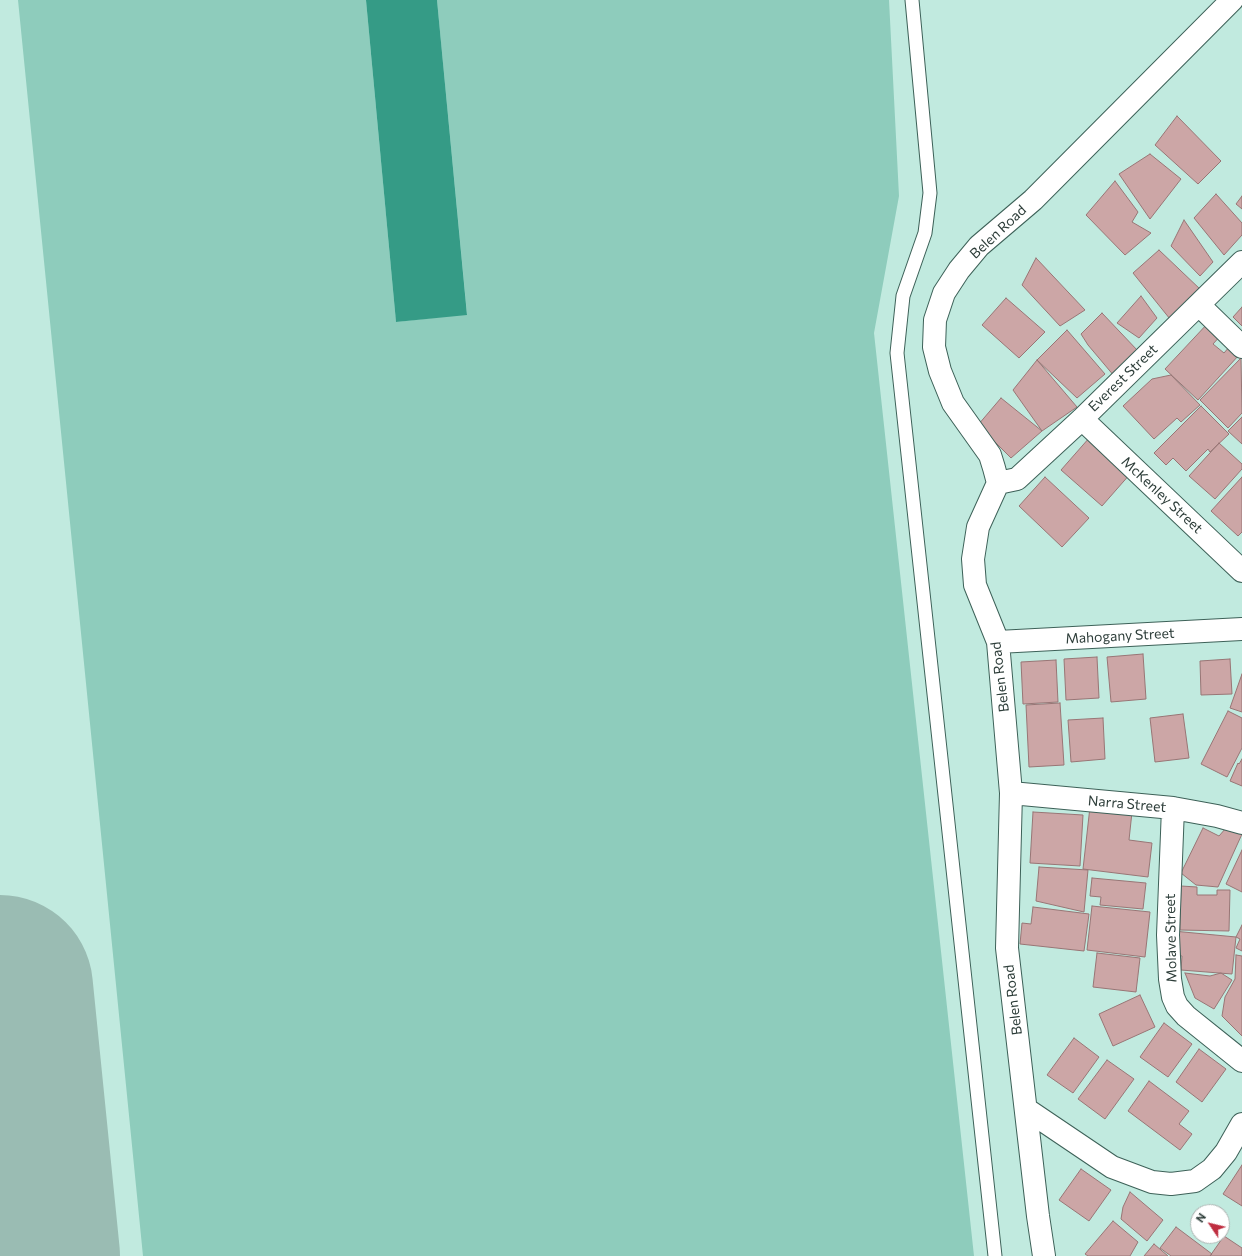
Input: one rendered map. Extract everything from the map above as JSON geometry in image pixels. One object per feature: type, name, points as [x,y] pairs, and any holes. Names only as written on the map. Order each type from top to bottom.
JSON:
[{"type":"street","name":"Belen Road","points":[[1044,1256],[1007,948],[1011,793],[998,642],[976,585],[973,559],[978,527],[998,483],[990,455],[953,403],[940,371],[934,347],[935,320],[944,293],[979,246],[1033,200],[1232,0]]},
{"type":"street","name":"Everest Street","points":[[998,483],[1016,479],[1082,419],[1199,306],[1242,262]]},
{"type":"street","points":[[1199,306],[1242,348]]},
{"type":"street","name":"McKenley Street","points":[[1082,419],[1242,571]]},
{"type":"street","name":"Mahogany Street","points":[[998,642],[1242,630]]},
{"type":"street","name":"Narra Street","points":[[1011,793],[1174,808],[1242,822]]},
{"type":"street","name":"Molave Street","points":[[1174,808],[1168,935],[1170,979],[1173,997],[1177,1006],[1186,1016],[1242,1061]]},
{"type":"street","points":[[1026,1109],[1112,1167],[1152,1182],[1171,1184],[1195,1181],[1212,1169],[1226,1152],[1242,1124]]},
{"type":"lane","points":[[912,0],[930,193],[925,233],[903,296],[897,353],[995,1256]]},
{"type":"shaded area","points":[[18,0],[366,0],[396,322],[467,314],[437,0],[889,0],[899,196],[874,333],[974,1256],[143,1256]]},
{"type":"shaded area","points":[[366,0],[437,0],[467,315],[396,322]]},
{"type":"building","points":[[1177,116],[1221,161],[1198,184],[1155,145]]},
{"type":"building","points":[[1150,154],[1181,179],[1150,219],[1119,174]]},
{"type":"building","points":[[1115,181],[1138,212],[1132,222],[1151,233],[1125,255],[1086,215]]},
{"type":"building","points":[[1216,194],[1242,223],[1242,235],[1224,255],[1194,218]]},
{"type":"building","points":[[1242,196],[1242,209],[1236,204]]},
{"type":"building","points":[[1184,220],[1213,262],[1200,276],[1171,246]]},
{"type":"building","points":[[1159,250],[1201,290],[1170,319],[1133,273]]},
{"type":"building","points":[[1036,258],[1085,310],[1060,326],[1022,285]]},
{"type":"building","points":[[1141,296],[1157,318],[1139,338],[1117,323]]},
{"type":"building","points":[[1006,298],[1045,332],[1019,358],[982,325]]},
{"type":"building","points":[[1242,307],[1242,326],[1233,317]]},
{"type":"building","points":[[1102,313],[1138,351],[1115,377],[1088,345],[1081,334]]},
{"type":"building","points":[[1209,322],[1222,334],[1213,344],[1224,353],[1230,346],[1239,355],[1198,400],[1165,369]]},
{"type":"building","points":[[1067,330],[1105,374],[1077,398],[1037,360]]},
{"type":"building","points":[[1241,358],[1242,413],[1228,428],[1200,400]]},
{"type":"building","points":[[1037,360],[1077,407],[1042,431],[1013,390]]},
{"type":"building","points":[[1171,375],[1200,405],[1181,422],[1177,418],[1154,439],[1123,406],[1152,379]]},
{"type":"building","points":[[1001,398],[1042,431],[1011,458],[978,425]]},
{"type":"building","points":[[1201,406],[1229,434],[1210,452],[1208,449],[1186,471],[1173,458],[1166,465],[1154,453]]},
{"type":"building","points":[[1242,417],[1242,444],[1228,431]]},
{"type":"building","points":[[1090,437],[1131,473],[1102,506],[1061,470]]},
{"type":"building","points":[[1219,443],[1242,464],[1242,469],[1215,499],[1189,476]]},
{"type":"building","points":[[1045,477],[1089,518],[1062,547],[1019,506]]},
{"type":"building","points":[[1242,477],[1242,532],[1238,536],[1211,511]]},
{"type":"building","points":[[1143,654],[1146,699],[1111,702],[1107,657]]},
{"type":"building","points":[[1097,657],[1099,698],[1066,700],[1064,659]]},
{"type":"building","points":[[1230,659],[1232,694],[1201,695],[1200,661]]},
{"type":"building","points":[[1056,660],[1058,702],[1023,704],[1021,662]]},
{"type":"building","points":[[1242,674],[1242,712],[1230,708]]},
{"type":"building","points":[[1060,703],[1064,765],[1029,767],[1026,705]]},
{"type":"building","points":[[1228,711],[1242,718],[1242,748],[1227,777],[1201,764]]},
{"type":"building","points":[[1183,714],[1189,758],[1155,762],[1150,718]]},
{"type":"building","points":[[1103,718],[1105,759],[1071,762],[1068,720]]},
{"type":"building","points":[[1242,759],[1242,786],[1230,781],[1238,763],[1239,764]]},
{"type":"building","points":[[1090,807],[1132,812],[1129,840],[1152,843],[1148,877],[1083,869]]},
{"type":"building","points":[[1033,812],[1083,815],[1080,866],[1030,863]]},
{"type":"building","points":[[1203,828],[1219,836],[1226,828],[1242,834],[1218,887],[1196,885],[1181,873]]},
{"type":"building","points":[[1242,850],[1242,892],[1226,884]]},
{"type":"building","points":[[1039,867],[1088,870],[1084,912],[1036,901]]},
{"type":"building","points":[[1092,878],[1146,883],[1143,909],[1100,905],[1101,897],[1090,896]]},
{"type":"building","points":[[1181,886],[1197,887],[1197,895],[1217,895],[1217,890],[1230,890],[1229,931],[1180,930]]},
{"type":"building","points":[[1092,906],[1150,912],[1145,957],[1087,950]]},
{"type":"building","points":[[1033,907],[1089,914],[1084,951],[1020,944],[1022,923],[1031,924]]},
{"type":"building","points":[[1242,925],[1242,951],[1236,948],[1240,939],[1236,937]]},
{"type":"building","points":[[1173,931],[1236,937],[1232,974],[1181,970],[1182,956],[1176,955]]},
{"type":"building","points":[[1097,953],[1140,958],[1136,992],[1093,987]]},
{"type":"building","points":[[1236,955],[1242,956],[1242,1036],[1222,1016],[1225,997],[1235,979]]},
{"type":"building","points":[[1185,973],[1210,976],[1221,973],[1232,980],[1214,1009],[1195,998]]},
{"type":"building","points":[[1140,995],[1155,1027],[1113,1046],[1099,1014]]},
{"type":"building","points":[[1164,1023],[1192,1044],[1168,1077],[1140,1057]]},
{"type":"building","points":[[1074,1038],[1099,1057],[1073,1093],[1047,1075]]},
{"type":"building","points":[[1199,1049],[1226,1069],[1202,1102],[1176,1082]]},
{"type":"building","points":[[1107,1060],[1134,1079],[1105,1119],[1078,1099]]},
{"type":"building","points":[[1149,1081],[1189,1111],[1179,1124],[1192,1134],[1180,1150],[1128,1111]]},
{"type":"building","points":[[1242,1165],[1242,1206],[1223,1194]]},
{"type":"building","points":[[1081,1169],[1111,1190],[1089,1221],[1059,1200]]},
{"type":"building","points":[[1130,1192],[1163,1220],[1147,1241],[1121,1219],[1123,1207]]},
{"type":"building","points":[[1113,1221],[1138,1242],[1130,1256],[1088,1256],[1085,1254]]},
{"type":"building","points":[[1176,1227],[1190,1238],[1190,1244],[1199,1244],[1212,1254],[1210,1256],[1171,1256],[1160,1248]]},
{"type":"building","points":[[1230,1240],[1242,1248],[1242,1256],[1210,1256],[1218,1244],[1230,1244]]},
{"type":"building","points":[[1154,1244],[1168,1256],[1144,1256]]},
{"type":"taxiway","points":[[17,1157],[29,1189],[68,1256]]},
{"type":"runway","points":[[0,988],[27,1256]]}]
